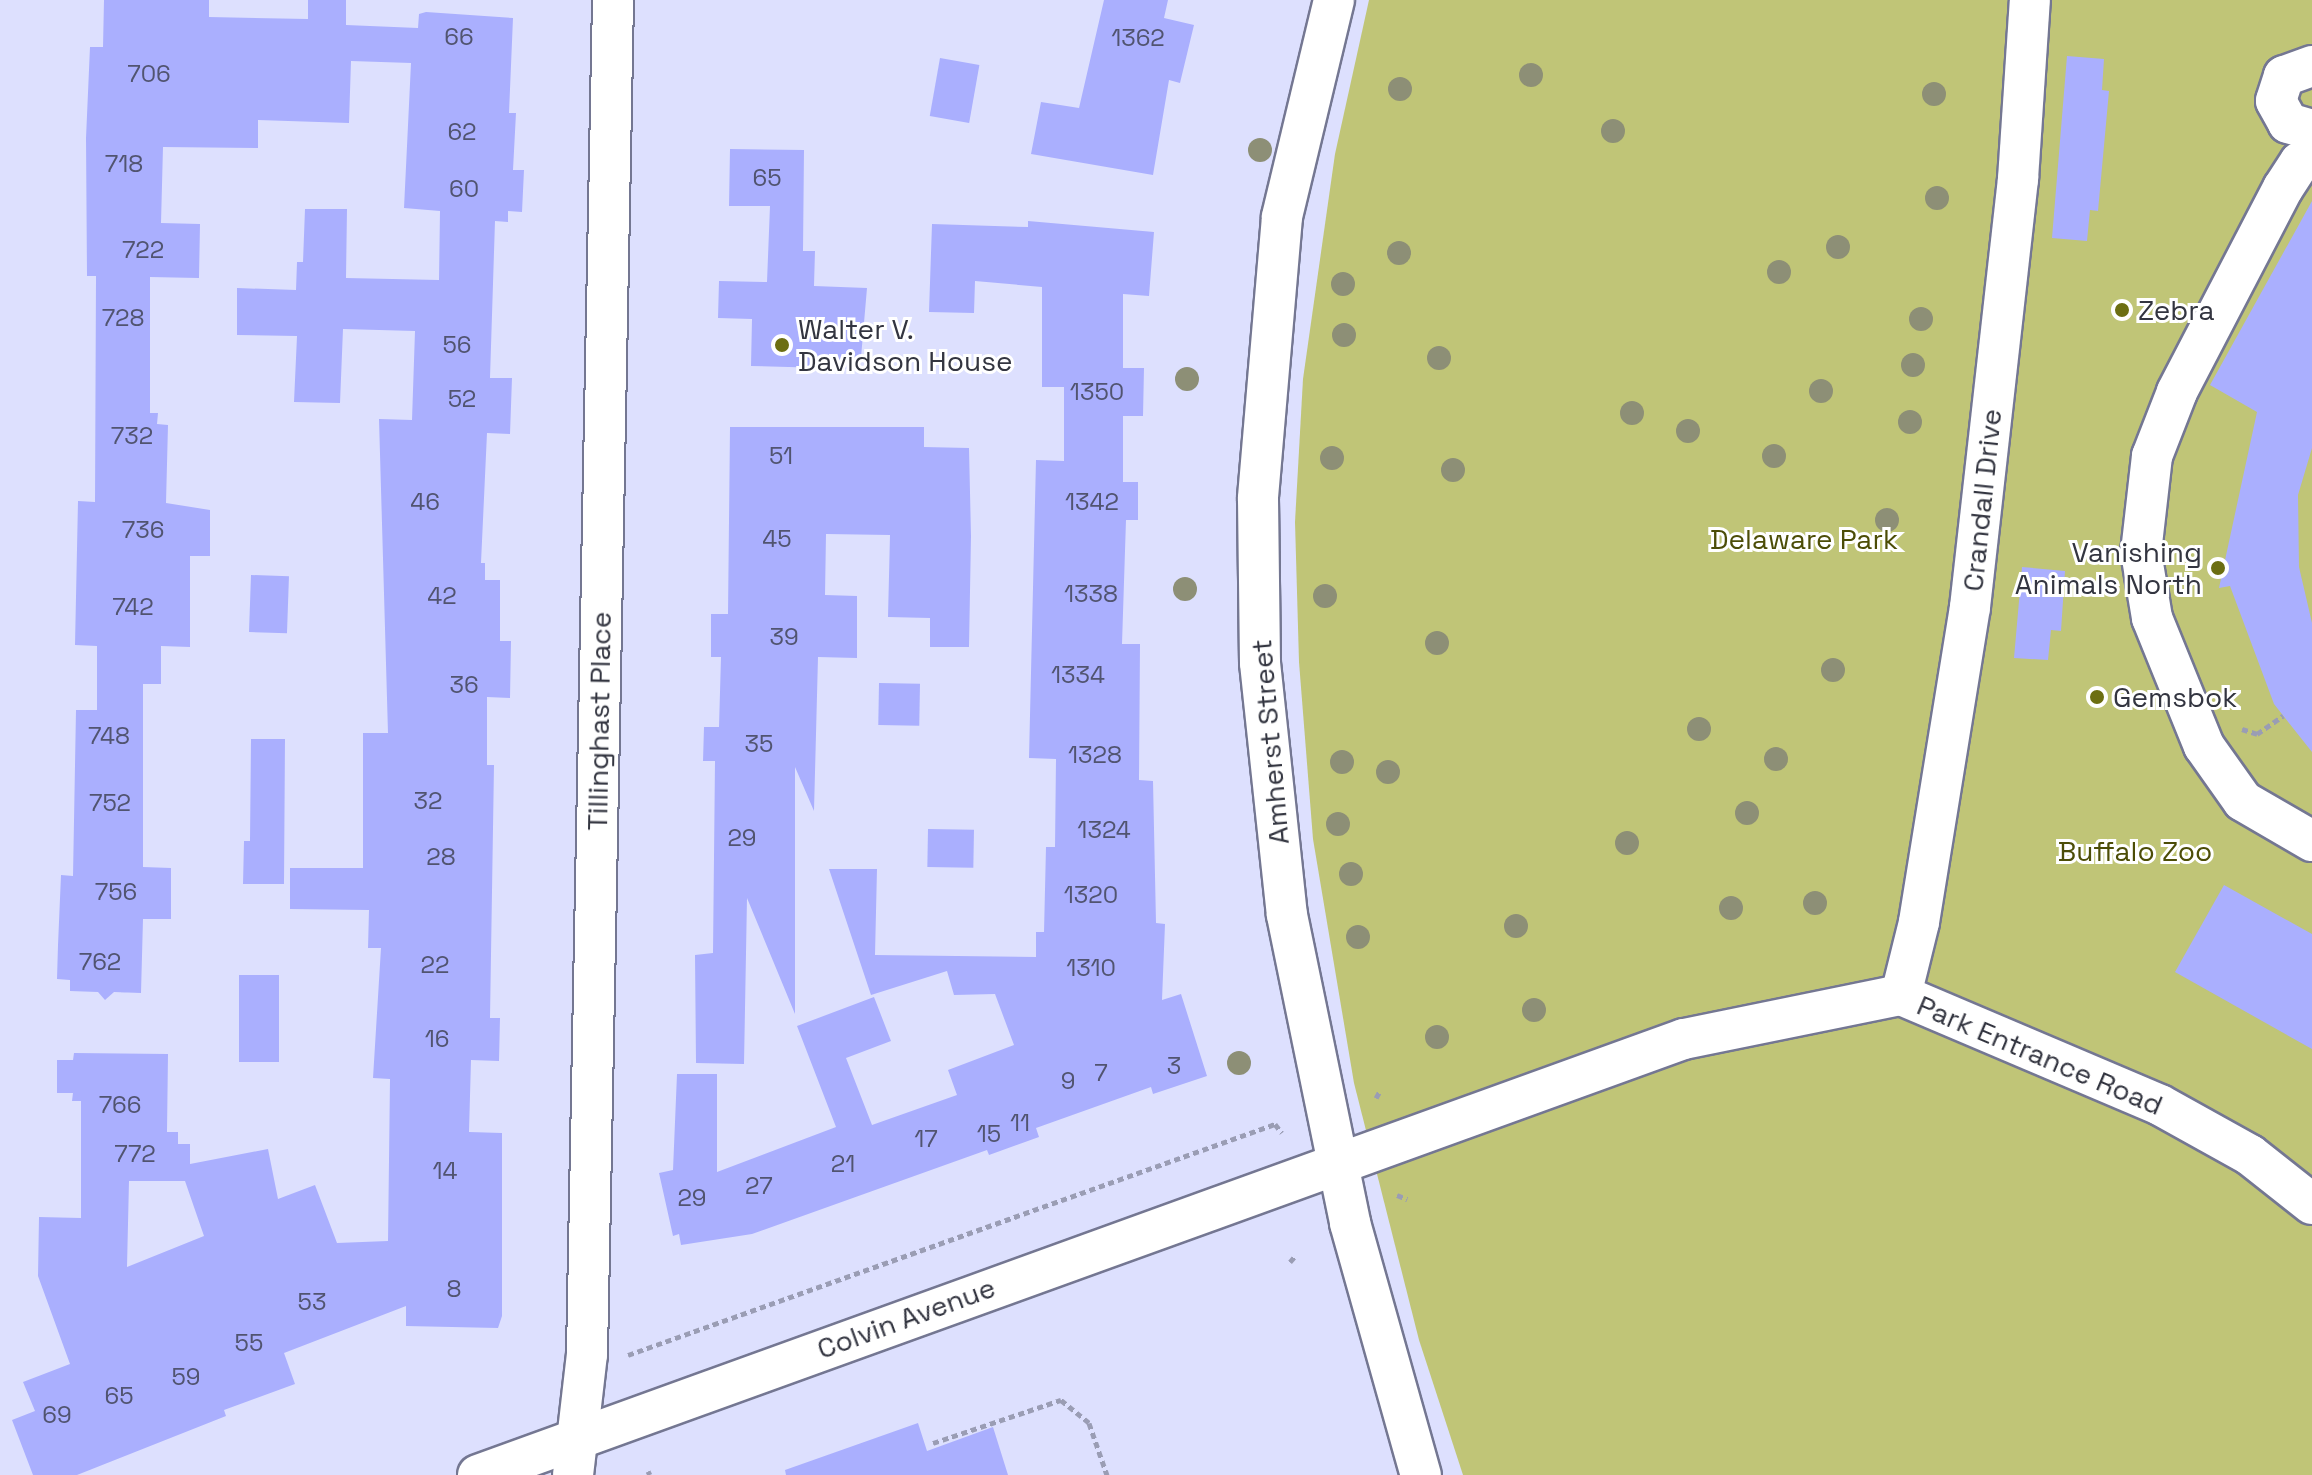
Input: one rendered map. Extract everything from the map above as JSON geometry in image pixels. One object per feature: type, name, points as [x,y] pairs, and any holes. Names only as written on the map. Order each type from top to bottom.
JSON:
[{"type":"street","name":"Tillinghast Place","points":[[574,1458],[587,1354],[613,0]]},
{"type":"street","name":"Amherst Street","points":[[1334,0],[1282,217],[1258,499],[1260,663],[1287,915],[1337,1166],[1421,1475]]},
{"type":"street","name":"Crandall Drive","points":[[1901,995],[1919,922],[1970,607],[2018,179],[2030,0]]},
{"type":"street","points":[[2312,66],[2284,76],[2276,101],[2288,123],[2312,130]]},
{"type":"street","points":[[2312,157],[2300,162],[2283,188],[2181,385],[2152,456],[2141,552],[2152,618],[2204,746],[2243,801],[2312,841]]},
{"type":"street","name":"Park Entrance Road","points":[[1337,1166],[1684,1039],[1901,995],[2160,1105],[2250,1155],[2312,1204]]},
{"type":"street","name":"Colvin Avenue","points":[[478,1475],[574,1458],[1337,1166]]},
{"type":"path","points":[[1376,1098],[1380,1091]]},
{"type":"path","points":[[626,1355],[1275,1124],[1282,1133]]},
{"type":"path","points":[[1397,1195],[1407,1199]]},
{"type":"path","points":[[1290,1262],[1295,1256]]},
{"type":"path","points":[[933,1443],[1061,1400],[1089,1423],[1107,1475]]},
{"type":"green space","name":"Delaware Park","points":[[1369,0],[2312,0],[2312,1475],[1463,1475],[1419,1340],[1354,1083],[1313,839],[1299,662],[1295,522],[1303,379],[1335,154]]},
{"type":"building","points":[[104,0],[209,0],[209,17],[308,19],[308,0],[346,0],[346,25],[418,28],[419,14],[426,12],[513,18],[509,113],[516,113],[513,170],[524,170],[522,212],[508,211],[508,222],[495,221],[490,378],[512,378],[510,434],[487,433],[481,563],[485,563],[485,580],[500,580],[500,641],[511,641],[510,698],[487,697],[487,765],[494,765],[490,1018],[500,1018],[499,1061],[471,1060],[469,1132],[502,1133],[502,1316],[498,1328],[406,1326],[406,1306],[284,1353],[295,1384],[224,1410],[226,1416],[77,1475],[33,1475],[12,1420],[35,1411],[23,1382],[70,1364],[38,1276],[39,1217],[81,1218],[81,1101],[72,1101],[73,1093],[57,1093],[57,1060],[73,1060],[74,1053],[168,1054],[167,1132],[178,1132],[178,1144],[190,1144],[190,1164],[268,1149],[278,1199],[315,1185],[337,1243],[388,1241],[390,1079],[373,1078],[381,948],[368,948],[369,910],[290,909],[290,868],[363,868],[363,733],[388,733],[379,419],[412,420],[415,331],[343,329],[340,403],[294,402],[297,336],[237,335],[237,288],[296,290],[297,262],[303,262],[305,209],[347,209],[346,278],[439,280],[440,211],[404,208],[411,63],[351,61],[349,123],[258,120],[258,148],[163,147],[161,223],[200,224],[199,278],[150,277],[150,413],[158,413],[157,424],[168,425],[166,503],[210,510],[210,556],[190,556],[190,647],[161,646],[161,684],[143,684],[143,867],[171,868],[171,919],[143,919],[141,993],[114,992],[105,1000],[98,992],[70,991],[70,980],[57,979],[61,875],[73,876],[76,710],[97,710],[97,646],[75,645],[78,501],[95,502],[96,276],[87,276],[86,138],[90,47],[103,47]],"holes":[[[129,1181],[185,1181],[204,1236],[127,1267]]]},
{"type":"building","points":[[1104,0],[1168,0],[1164,18],[1194,25],[1180,83],[1169,80],[1153,175],[1031,154],[1041,102],[1079,108]]},
{"type":"building","points":[[2067,56],[2104,59],[2102,90],[2109,91],[2098,211],[2090,210],[2087,241],[2052,238]]},
{"type":"building","points":[[940,58],[979,65],[969,123],[930,116]]},
{"type":"building","points":[[730,149],[804,150],[803,251],[815,251],[814,286],[867,288],[860,369],[751,366],[752,319],[718,318],[719,281],[767,282],[770,206],[729,206]]},
{"type":"building","points":[[2312,201],[2312,448],[2298,495],[2299,567],[2312,623],[2312,752],[2274,704],[2230,586],[2219,588],[2257,412],[2210,385]]},
{"type":"building","points":[[1028,221],[1154,232],[1149,296],[1123,294],[1123,368],[1144,368],[1143,416],[1123,416],[1123,482],[1138,482],[1138,520],[1126,520],[1122,644],[1140,644],[1139,780],[1153,781],[1156,923],[1165,924],[1162,1000],[1181,994],[1207,1076],[1153,1094],[1151,1087],[1036,1128],[1039,1137],[989,1155],[987,1150],[752,1234],[681,1245],[679,1234],[673,1236],[659,1173],[673,1170],[677,1074],[717,1074],[717,1172],[836,1127],[797,1026],[874,997],[891,1041],[846,1058],[872,1125],[957,1095],[948,1070],[1014,1045],[995,994],[954,995],[947,971],[871,995],[829,869],[877,869],[875,955],[1036,957],[1036,932],[1044,932],[1046,847],[1055,847],[1056,759],[1029,758],[1036,460],[1064,461],[1064,387],[1042,387],[1042,287],[975,281],[974,313],[929,312],[932,224],[1028,227]]},
{"type":"building","points":[[730,427],[924,427],[924,447],[969,448],[971,536],[969,647],[930,647],[930,618],[888,617],[890,535],[826,534],[825,595],[857,596],[857,658],[818,657],[814,811],[795,767],[795,1014],[747,898],[744,1064],[696,1063],[695,955],[713,953],[715,761],[703,761],[704,727],[719,727],[721,657],[711,657],[711,614],[728,614]]},
{"type":"building","points":[[2022,567],[2065,571],[2061,631],[2051,630],[2048,660],[2014,658]]},
{"type":"building","points":[[251,575],[289,576],[287,633],[249,632]]},
{"type":"building","points":[[879,683],[920,684],[919,726],[878,725]]},
{"type":"building","points":[[251,739],[285,739],[284,884],[243,884],[244,841],[250,841]]},
{"type":"building","points":[[928,829],[974,830],[973,868],[927,867]]},
{"type":"building","points":[[2224,885],[2312,934],[2312,1049],[2175,972]]},
{"type":"building","points":[[239,975],[279,975],[279,1062],[239,1062]]},
{"type":"building","points":[[918,1423],[927,1451],[993,1427],[1008,1475],[786,1475],[785,1470]]},
{"type":"place","name":"Zebra","points":[[2122,310]]},
{"type":"place","name":"Walter V. Davidson House","points":[[782,345]]},
{"type":"place","name":"Vanishing Animals North","points":[[2218,568]]},
{"type":"place","name":"Gemsbok","points":[[2097,697]]},
{"type":"park label","name":"Buffalo Zoo","points":[[2135,851]]}]
